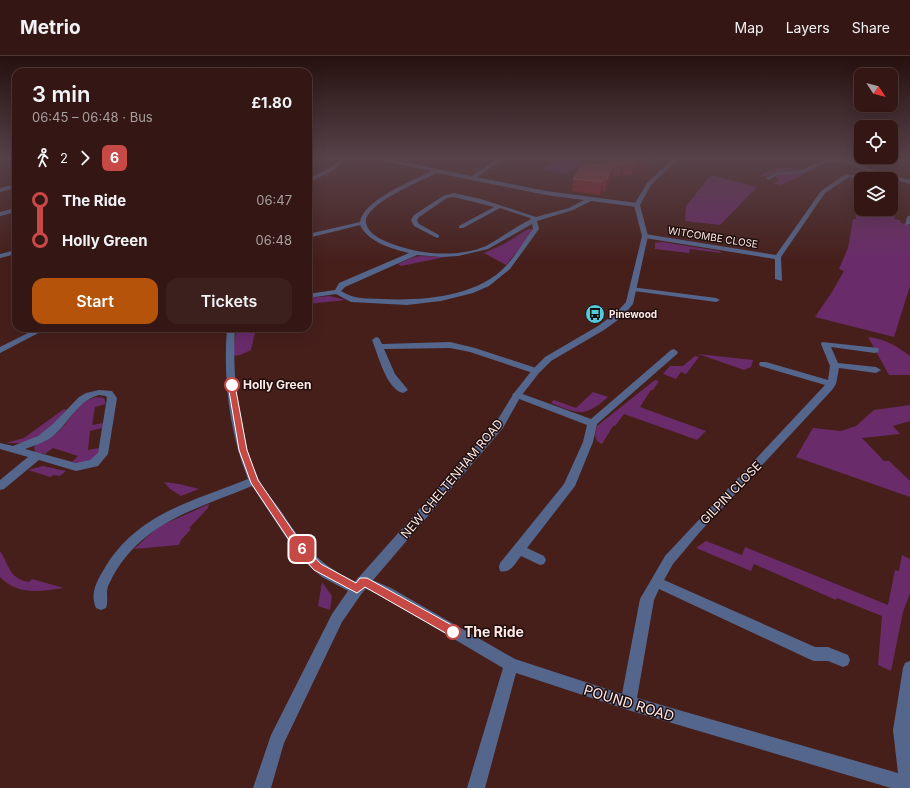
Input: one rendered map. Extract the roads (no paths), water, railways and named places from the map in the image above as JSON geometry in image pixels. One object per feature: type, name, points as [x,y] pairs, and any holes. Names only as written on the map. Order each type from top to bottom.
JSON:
[{"type":"street","points":[[397,192],[372,206],[366,212],[362,223],[365,230],[373,238],[384,244],[417,252],[455,255],[484,249],[534,220],[580,206],[589,199]]},
{"type":"street","points":[[542,192],[638,205],[645,192]]},
{"type":"street","points":[[779,279],[778,257],[823,192]]},
{"type":"street","points":[[312,295],[336,292],[351,300],[407,303],[441,299],[470,291],[486,284],[508,268],[536,229],[534,220],[530,216],[465,196],[454,195],[445,197],[416,216],[414,220],[420,228],[437,236]]},
{"type":"street","name":"NEW CHELTENHAM ROAD","points":[[262,788],[280,734],[337,618],[360,585],[499,426],[517,395],[536,371],[548,359],[601,328],[619,315],[630,302],[646,236],[638,205]]},
{"type":"street","points":[[461,227],[498,207]]},
{"type":"street","points":[[0,214],[12,211]]},
{"type":"street","points":[[907,224],[910,216]]},
{"type":"street","points":[[312,235],[362,223]]},
{"type":"street","name":"WITCOMBE CLOSE","points":[[646,236],[778,257]]},
{"type":"street","points":[[336,292],[342,285],[417,252]]},
{"type":"street","points":[[0,256],[12,253]]},
{"type":"street","points":[[634,289],[716,300]]},
{"type":"street","points":[[0,350],[35,332]]},
{"type":"street","name":"POUND ROAD","points":[[231,332],[229,345],[230,371],[235,409],[243,450],[254,481],[296,543],[318,567],[360,585],[392,596],[511,665],[628,703],[909,784]]},
{"type":"street","points":[[0,339],[13,342]]},
{"type":"street","points":[[403,390],[398,386],[378,344],[450,345],[472,350],[536,371]]},
{"type":"street","points":[[875,350],[825,344],[836,365],[876,370]]},
{"type":"street","points":[[505,567],[569,486],[588,442],[592,423],[674,352]]},
{"type":"street","points":[[763,364],[831,384]]},
{"type":"street","name":"GILPIN CLOSE","points":[[628,703],[646,599],[669,560],[695,530],[815,405],[831,384],[836,365]]},
{"type":"street","points":[[0,446],[12,450],[76,467],[88,465],[100,459],[103,454],[112,398],[109,393],[101,392],[90,394],[71,408],[48,435],[12,450]]},
{"type":"street","points":[[517,395],[592,423]]},
{"type":"street","points":[[0,486],[37,456]]},
{"type":"street","points":[[101,604],[101,586],[116,559],[133,540],[149,526],[163,518],[254,481]]},
{"type":"street","points":[[519,549],[540,560]]},
{"type":"street","points":[[656,582],[814,654],[828,654],[843,660]]},
{"type":"street","points":[[476,788],[511,665]]},
{"type":"street","points":[[909,784],[901,730],[910,668]]},
{"type":"place","name":"Pinewood","points":[[595,314]]},
{"type":"place","name":"Holly Green","points":[[232,385]]},
{"type":"place","name":"The Ride","points":[[453,632]]}]
